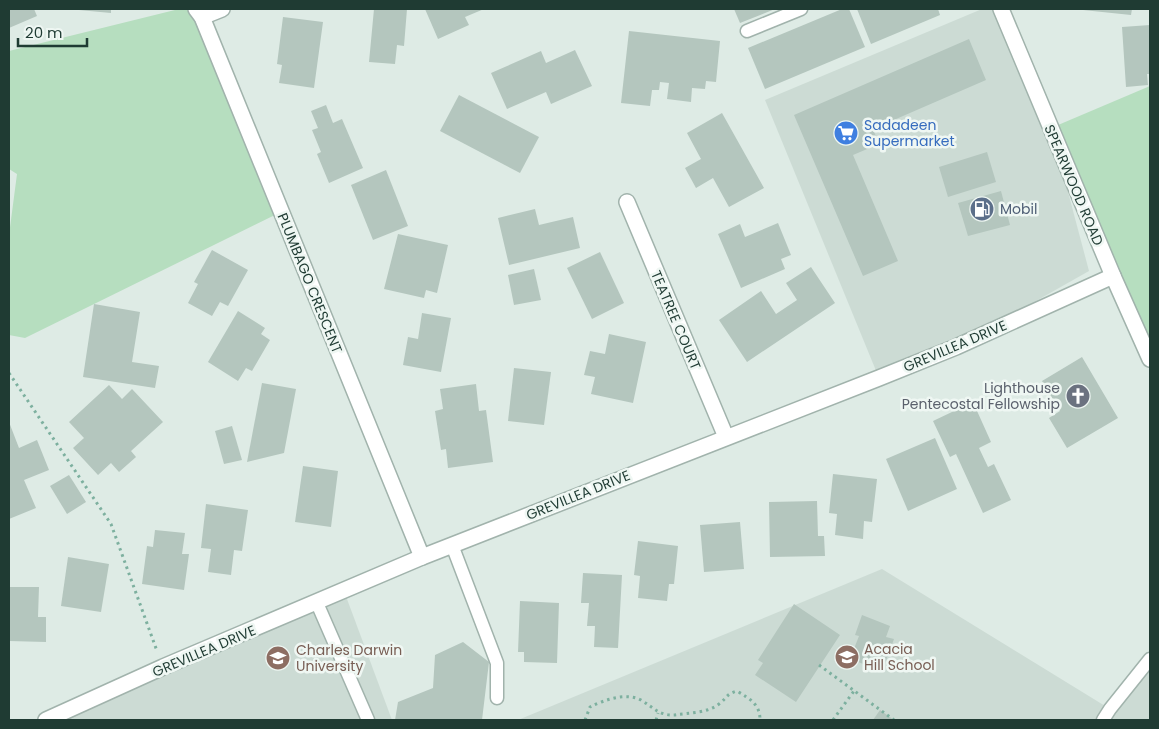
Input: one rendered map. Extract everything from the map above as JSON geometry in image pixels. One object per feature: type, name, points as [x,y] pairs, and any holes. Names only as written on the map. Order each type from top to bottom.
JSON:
[{"type":"street","points":[[199,13],[222,9]]},
{"type":"street","name":"SPEARWOOD ROAD","points":[[1001,9],[1113,276],[1150,359]]},
{"type":"street","name":"PLUMBAGO CRESCENT","points":[[199,13],[422,557]]},
{"type":"street","name":"TEATREE COURT","points":[[627,202],[726,437]]},
{"type":"street","name":"GREVILLEA DRIVE","points":[[46,720],[422,557],[956,346],[1113,276]]},
{"type":"lane","points":[[747,31],[801,9]]},
{"type":"lane","points":[[452,545],[497,663],[497,698]]},
{"type":"lane","points":[[317,603],[368,720]]},
{"type":"lane","points":[[1103,720],[1150,659]]},
{"type":"path","points":[[9,373],[111,524],[164,668]]},
{"type":"path","points":[[819,665],[894,720]]},
{"type":"path","points":[[833,720],[854,691]]},
{"type":"path","points":[[585,720],[590,707],[600,702],[620,697],[639,699],[658,713],[672,715],[708,710],[719,704],[729,694],[737,692],[754,702],[760,713],[760,720]]},
{"type":"path","points":[[656,720],[658,713]]},
{"type":"shaded area","points":[[982,9],[1001,9],[1051,128],[1089,271],[956,346],[879,378],[765,100]]},
{"type":"shaded area","name":"Acacia Hill School","points":[[882,569],[1110,709],[1150,659],[1150,720],[518,720]]},
{"type":"shaded area","name":"Charles Darwin University","points":[[344,591],[392,720],[46,720]]},
{"type":"green space","points":[[179,9],[196,9],[281,212],[25,338],[9,335],[9,235],[17,174],[9,169],[9,51]]},
{"type":"green space","points":[[1150,86],[1150,360],[1051,128]]},
{"type":"building","points":[[9,9],[34,9],[37,16],[9,28]]},
{"type":"building","points":[[111,9],[111,13],[79,10]]},
{"type":"building","points":[[374,9],[407,9],[404,46],[397,45],[395,64],[369,62]]},
{"type":"building","points":[[425,9],[484,9],[465,17],[469,25],[438,39]]},
{"type":"building","points":[[734,9],[775,9],[740,23]]},
{"type":"building","points":[[842,9],[849,9],[865,47],[765,89],[748,48]]},
{"type":"building","points":[[857,9],[938,9],[940,15],[871,44]]},
{"type":"building","points":[[1083,9],[1132,9],[1131,15]]},
{"type":"building","points":[[283,17],[323,22],[314,88],[279,83],[282,65],[277,64]]},
{"type":"building","points":[[1150,25],[1150,74],[1147,74],[1148,85],[1126,87],[1122,27]]},
{"type":"building","points":[[629,31],[720,41],[716,82],[706,81],[705,89],[692,88],[691,102],[667,99],[669,83],[660,82],[659,90],[652,90],[650,106],[621,103]]},
{"type":"building","points":[[969,39],[986,80],[873,129],[879,144],[853,155],[898,261],[863,276],[794,115]]},
{"type":"building","points":[[575,50],[592,86],[551,104],[546,92],[507,109],[491,73],[541,51],[546,63]]},
{"type":"building","points":[[459,95],[539,137],[520,173],[440,131]]},
{"type":"building","points":[[326,105],[333,123],[342,119],[363,168],[329,183],[317,154],[321,152],[312,130],[318,128],[311,111]]},
{"type":"building","points":[[722,113],[764,188],[729,207],[713,178],[696,188],[685,168],[701,159],[687,133]]},
{"type":"building","points":[[987,152],[996,182],[948,197],[939,167]]},
{"type":"building","points":[[386,170],[408,226],[373,240],[351,185]]},
{"type":"building","points":[[1001,191],[1010,225],[968,236],[958,203]]},
{"type":"building","points":[[535,209],[539,225],[573,217],[580,248],[509,265],[498,218]]},
{"type":"building","points":[[778,223],[791,255],[781,259],[785,269],[741,288],[718,234],[740,224],[745,237]]},
{"type":"building","points":[[398,234],[448,245],[437,293],[426,290],[424,298],[384,289]]},
{"type":"building","points":[[212,250],[248,270],[228,306],[220,302],[212,316],[188,303],[198,284],[194,282]]},
{"type":"building","points":[[600,252],[624,303],[592,319],[567,268]]},
{"type":"building","points":[[811,267],[835,303],[747,362],[719,320],[761,291],[776,314],[797,300],[786,283]]},
{"type":"building","points":[[534,269],[541,300],[514,305],[508,275]]},
{"type":"building","points":[[94,304],[140,312],[132,362],[159,366],[155,388],[83,377]]},
{"type":"building","points":[[238,311],[265,328],[261,334],[270,340],[252,371],[246,368],[238,381],[208,362]]},
{"type":"building","points":[[422,313],[451,318],[441,372],[403,365],[408,337],[418,339]]},
{"type":"building","points":[[609,334],[646,342],[633,403],[591,394],[595,377],[584,375],[590,351],[605,354]]},
{"type":"building","name":"Lighthouse Pentecostal Fellowship","points":[[1082,357],[1118,418],[1067,448],[1049,418],[1060,411],[1042,381]]},
{"type":"building","points":[[514,368],[551,372],[544,425],[508,421]]},
{"type":"building","points":[[262,383],[296,389],[284,453],[247,462]]},
{"type":"building","points":[[476,384],[479,411],[486,410],[493,462],[448,468],[446,449],[441,450],[435,411],[443,409],[440,389]]},
{"type":"building","points":[[109,385],[122,399],[132,389],[163,422],[131,451],[136,457],[119,472],[111,463],[98,475],[73,448],[84,438],[69,422]]},
{"type":"building","points":[[973,402],[991,442],[979,448],[988,467],[994,464],[1011,500],[983,513],[956,454],[950,457],[933,421]]},
{"type":"building","points":[[9,422],[19,448],[37,440],[49,470],[24,480],[36,508],[9,519]]},
{"type":"building","points":[[232,426],[242,460],[224,464],[215,431]]},
{"type":"building","points":[[935,438],[957,489],[908,511],[886,459]]},
{"type":"building","points":[[303,466],[338,471],[331,527],[295,522]]},
{"type":"building","points":[[833,474],[877,479],[872,522],[864,521],[863,539],[835,535],[837,514],[829,513]]},
{"type":"building","points":[[69,475],[86,502],[67,514],[50,486]]},
{"type":"building","points":[[817,501],[818,536],[824,536],[825,556],[770,557],[769,502]]},
{"type":"building","points":[[206,504],[248,510],[242,551],[234,550],[231,575],[208,572],[211,549],[201,548]]},
{"type":"building","points":[[740,522],[744,569],[704,572],[700,525]]},
{"type":"building","points":[[155,530],[185,533],[182,554],[189,554],[184,590],[142,584],[147,546],[153,547]]},
{"type":"building","points":[[638,541],[678,546],[674,584],[669,584],[667,601],[638,598],[640,576],[634,575]]},
{"type":"building","points":[[68,557],[109,564],[101,612],[61,606]]},
{"type":"building","points":[[583,573],[622,575],[618,648],[594,647],[595,626],[587,626],[589,603],[581,603]]},
{"type":"building","points":[[9,587],[39,587],[38,617],[46,617],[46,642],[9,641]]},
{"type":"building","points":[[520,601],[559,603],[557,663],[524,662],[524,652],[518,652]]},
{"type":"building","points":[[794,604],[840,635],[796,702],[755,675],[763,663],[758,660]]},
{"type":"building","points":[[862,615],[890,626],[886,637],[894,639],[882,671],[850,659],[859,636],[855,635]]},
{"type":"building","points":[[463,642],[489,662],[482,720],[395,720],[398,702],[433,688],[435,655]]},
{"type":"building","name":"Acacia Hill School","points":[[880,710],[894,720],[873,720]]},
{"type":"place","name":"Sadadeen Supermarket","points":[[846,133]]},
{"type":"place","name":"Mobil","points":[[982,209]]},
{"type":"place","name":"Lighthouse Pentecostal Fellowship","points":[[1078,396]]},
{"type":"place","name":"Acacia Hill School","points":[[847,657]]},
{"type":"place","name":"Charles Darwin University","points":[[278,658]]}]
